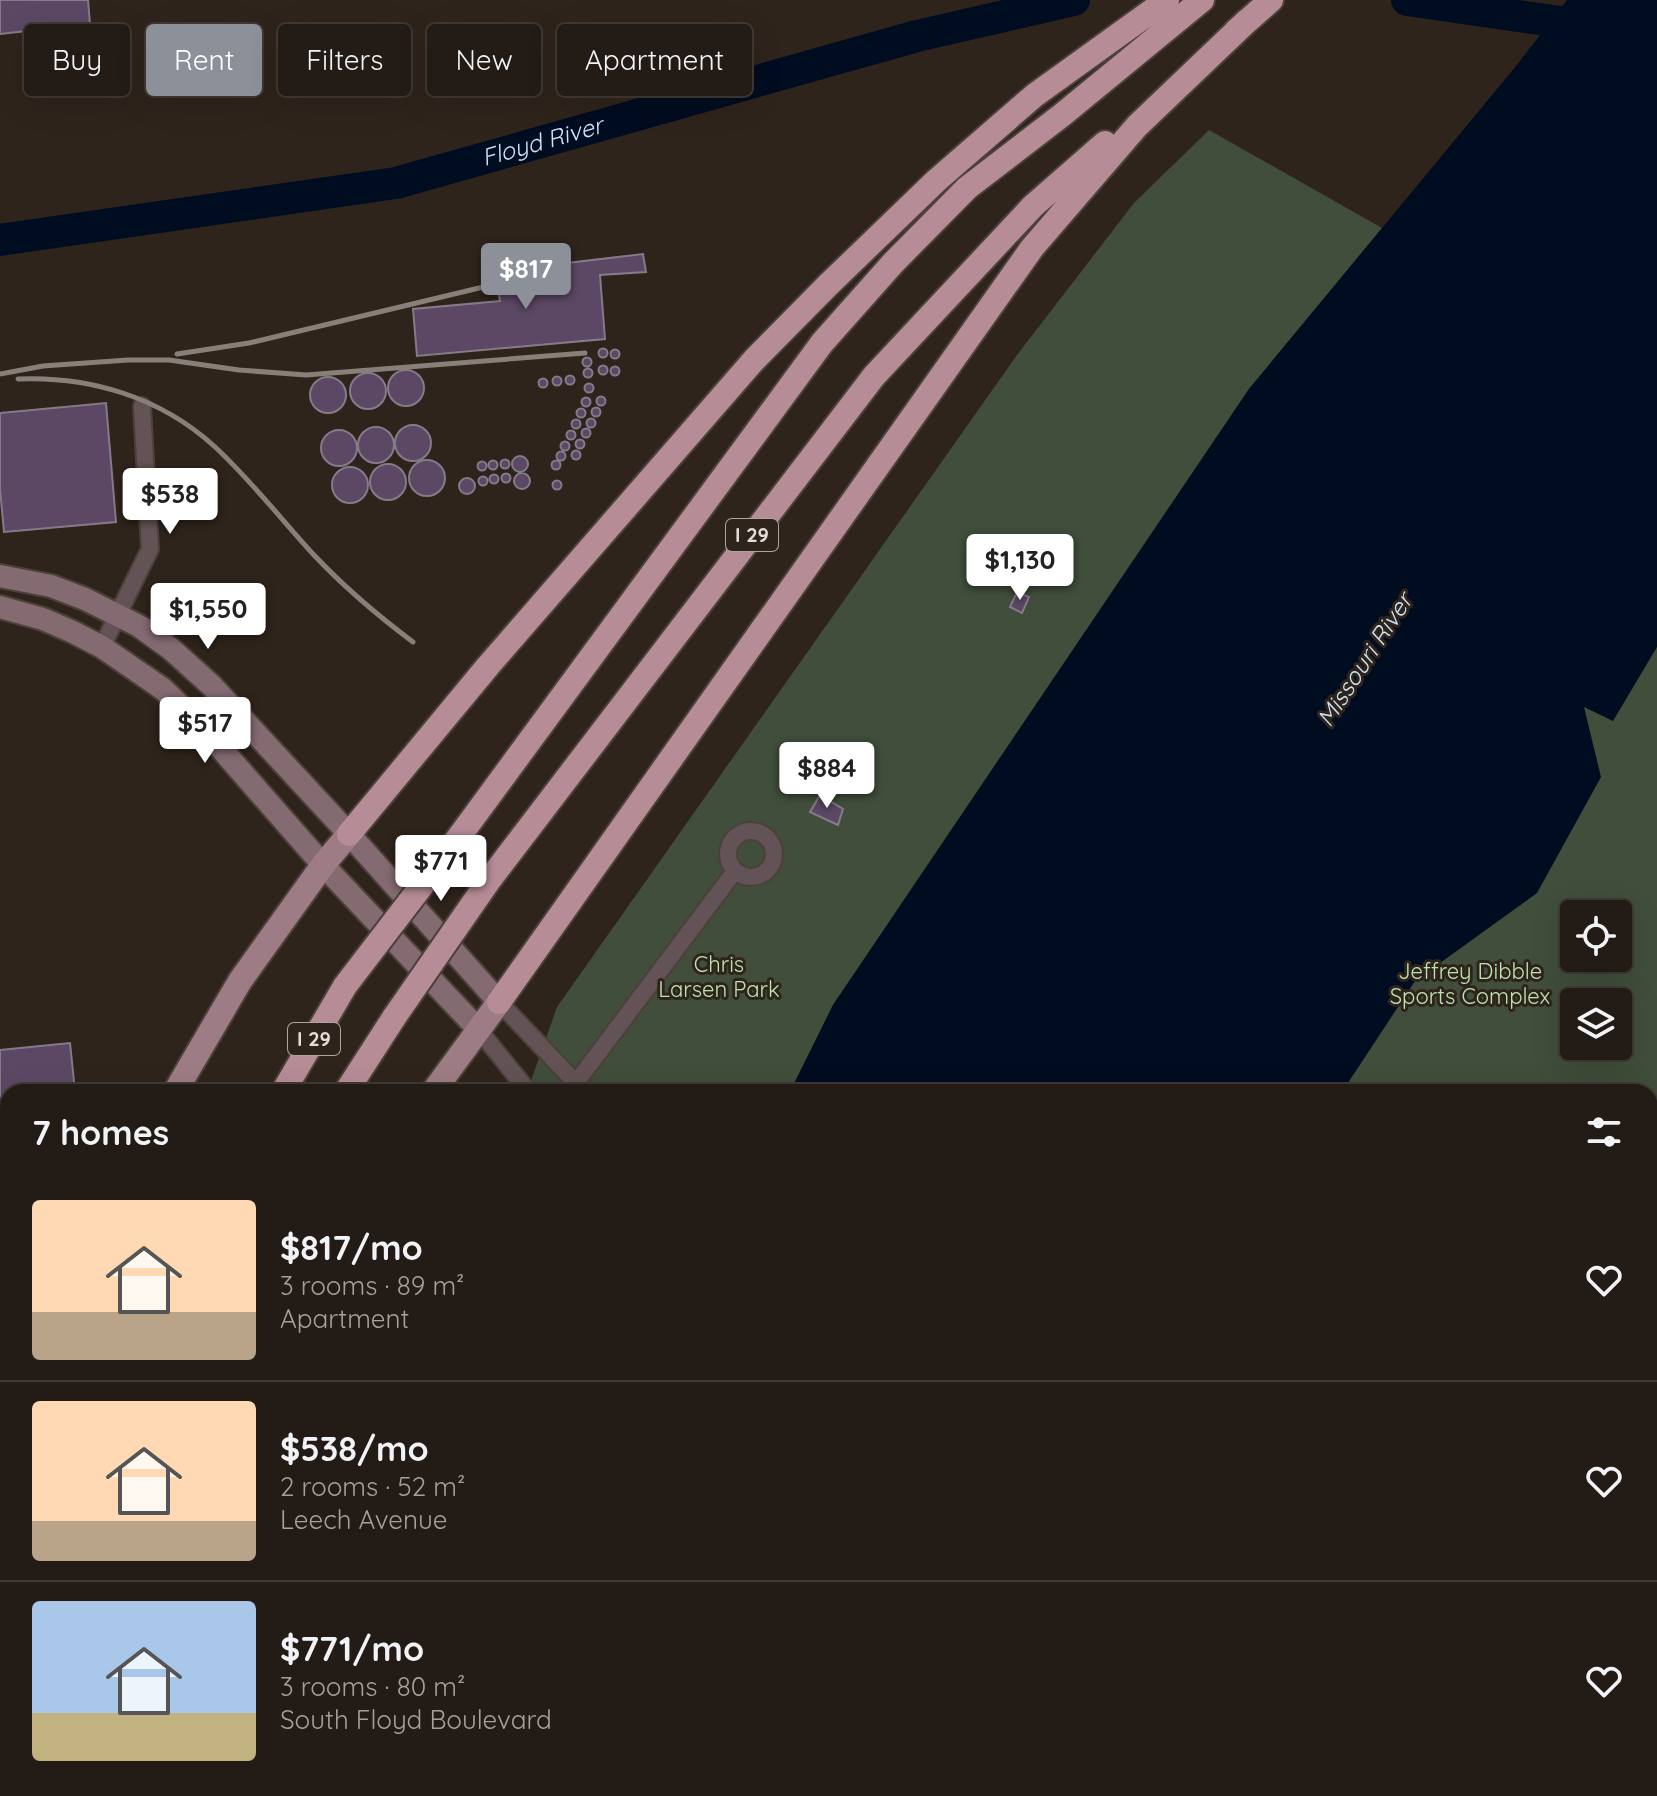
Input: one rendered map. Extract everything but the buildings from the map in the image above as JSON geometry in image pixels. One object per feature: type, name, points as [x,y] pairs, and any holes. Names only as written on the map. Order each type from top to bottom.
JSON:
[{"type":"highway","points":[[349,834],[499,654],[754,360],[937,180],[1035,95],[1167,0]]},
{"type":"highway","name":"I 29","points":[[288,1084],[345,986],[456,841],[822,343],[893,263],[967,188],[1202,0]]},
{"type":"highway","name":"I 29","points":[[351,1084],[490,879],[874,376],[1033,206],[1271,0]]},
{"type":"highway","points":[[499,1002],[1032,248],[1137,126],[1247,21]]},
{"type":"main road","points":[[0,576],[51,586],[85,599],[139,626],[171,649],[212,686],[499,1002],[439,1084]]},
{"type":"main road","points":[[0,607],[43,619],[102,647],[163,689],[204,729],[323,865],[478,1029]]},
{"type":"main road","points":[[180,1084],[240,981],[323,865],[349,834]]},
{"type":"street","points":[[102,647],[150,549],[142,406]]},
{"type":"street","points":[[575,1084],[735,871]]},
{"type":"street","points":[[499,1002],[570,1084]]},
{"type":"street","points":[[478,1029],[523,1084]]},
{"type":"green space","name":"Chris Larsen Park","points":[[1209,130],[1382,228],[1249,389],[833,1005],[794,1084],[530,1084],[557,1007],[1017,355],[1134,203]]},
{"type":"green space","name":"Jeffrey Dibble Sports Complex","points":[[1657,530],[1657,1084],[1291,1084]]},
{"type":"water","name":"Missouri River","points":[[1567,0],[1657,0],[1657,647],[1613,721],[1584,707],[1601,777],[1537,893],[1415,981],[1347,1084],[794,1084],[833,1005],[1249,389]]},
{"type":"waterway","name":"Floyd River","points":[[0,240],[396,183],[917,36],[1074,0]]},
{"type":"waterway","name":"Floyd River","points":[[1407,0],[1657,36]]},
{"type":"railway","points":[[177,354],[249,343],[517,279]]},
{"type":"railway","points":[[0,374],[43,366],[169,360],[306,375],[585,353]]},
{"type":"railway","points":[[18,379],[71,381],[97,386],[147,402],[171,414],[214,446],[336,577],[413,642]]}]
